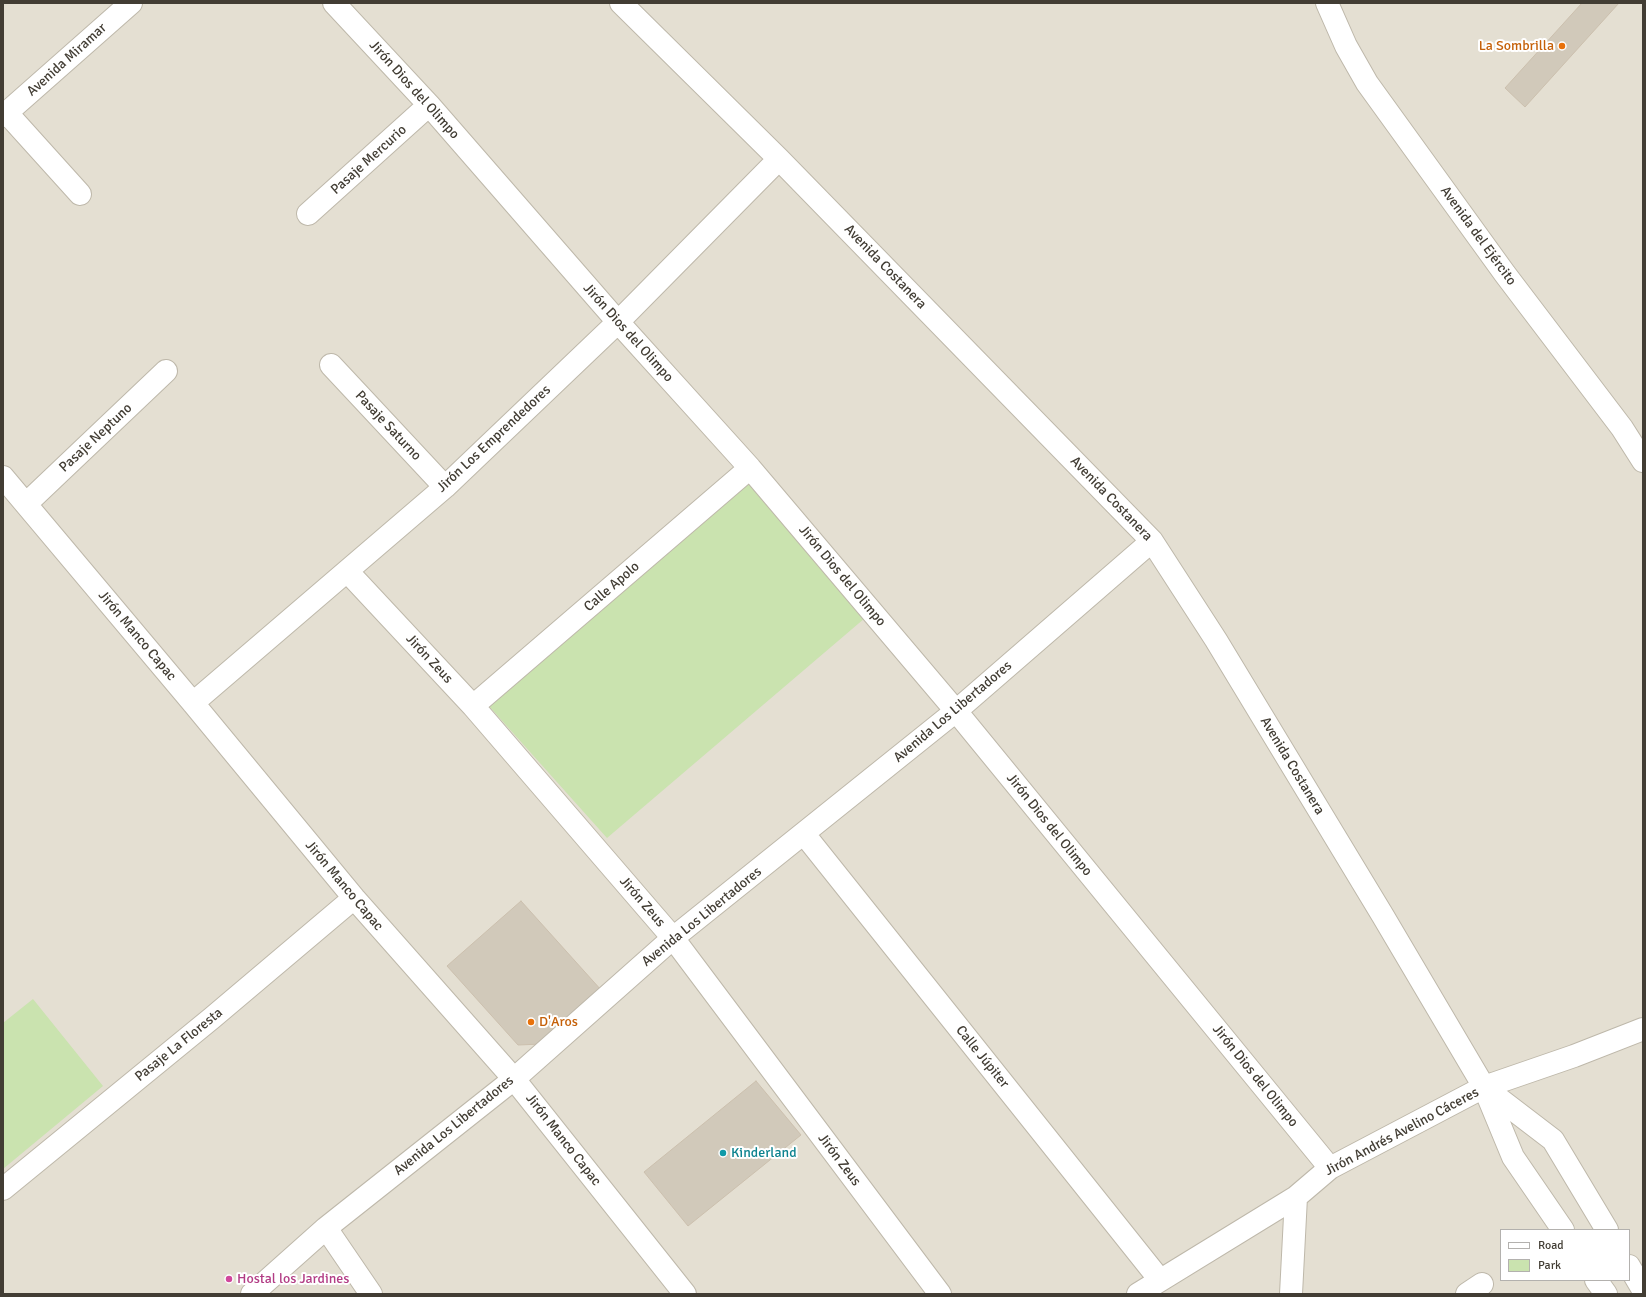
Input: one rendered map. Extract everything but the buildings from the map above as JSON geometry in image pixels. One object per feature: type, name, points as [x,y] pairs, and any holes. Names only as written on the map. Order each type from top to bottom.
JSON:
[{"type":"street","name":"Avenida Miramar","points":[[5,115],[131,3]]},
{"type":"street","name":"Jirón Dios del Olimpo","points":[[334,3],[429,105],[618,322],[750,468],[956,711],[1330,1168]]},
{"type":"street","name":"Avenida Costanera","points":[[621,3],[779,159],[1152,541],[1216,640],[1383,916],[1484,1088],[1513,1157],[1562,1229]]},
{"type":"street","name":"Avenida del Ejército","points":[[1327,3],[1346,46],[1368,83],[1505,274],[1622,428],[1643,461]]},
{"type":"street","name":"Pasaje Mercurio","points":[[308,214],[429,105]]},
{"type":"street","points":[[5,115],[80,194]]},
{"type":"street","name":"Jirón Los Emprendedores","points":[[193,703],[445,487],[618,322],[779,159]]},
{"type":"street","name":"Pasaje Saturno","points":[[331,365],[445,487]]},
{"type":"street","name":"Pasaje Neptuno","points":[[26,504],[166,371]]},
{"type":"street","name":"Calle Apolo","points":[[473,706],[750,468]]},
{"type":"street","name":"Jirón Manco Capac","points":[[3,477],[193,703],[354,898],[514,1079],[685,1294]]},
{"type":"street","name":"Avenida Los Libertadores","points":[[252,1294],[326,1228],[514,1079],[673,938],[956,711],[1152,541]]},
{"type":"street","name":"Jirón Zeus","points":[[347,571],[473,706],[673,938],[940,1294]]},
{"type":"street","name":"Calle Júpiter","points":[[804,834],[1160,1280]]},
{"type":"street","name":"Pasaje La Floresta","points":[[3,1189],[212,1018],[354,898]]},
{"type":"street","name":"Jirón Andrés Avelino Cáceres","points":[[1138,1294],[1296,1197],[1330,1168],[1484,1088],[1574,1056],[1643,1029]]},
{"type":"street","name":"Avenida Costanera","points":[[1484,1088],[1553,1140],[1606,1229]]},
{"type":"street","points":[[1291,1294],[1296,1197]]},
{"type":"street","points":[[326,1228],[371,1294]]},
{"type":"street","points":[[1630,1268],[1643,1290]]},
{"type":"street","points":[[1597,1281],[1606,1294]]},
{"type":"shaded area","points":[[3,3],[1643,3],[1643,1294],[3,1294]]},
{"type":"green space","points":[[748,476],[865,618],[607,838],[488,705]]},
{"type":"green space","points":[[33,999],[103,1086],[3,1169],[3,1023]]},
{"type":"place","name":"La Sombrilla","points":[[1562,46]]},
{"type":"place","name":"D'Aros","points":[[531,1022]]},
{"type":"place","name":"Kinderland","points":[[723,1153]]},
{"type":"place","name":"Hostal los Jardines","points":[[229,1279]]}]
